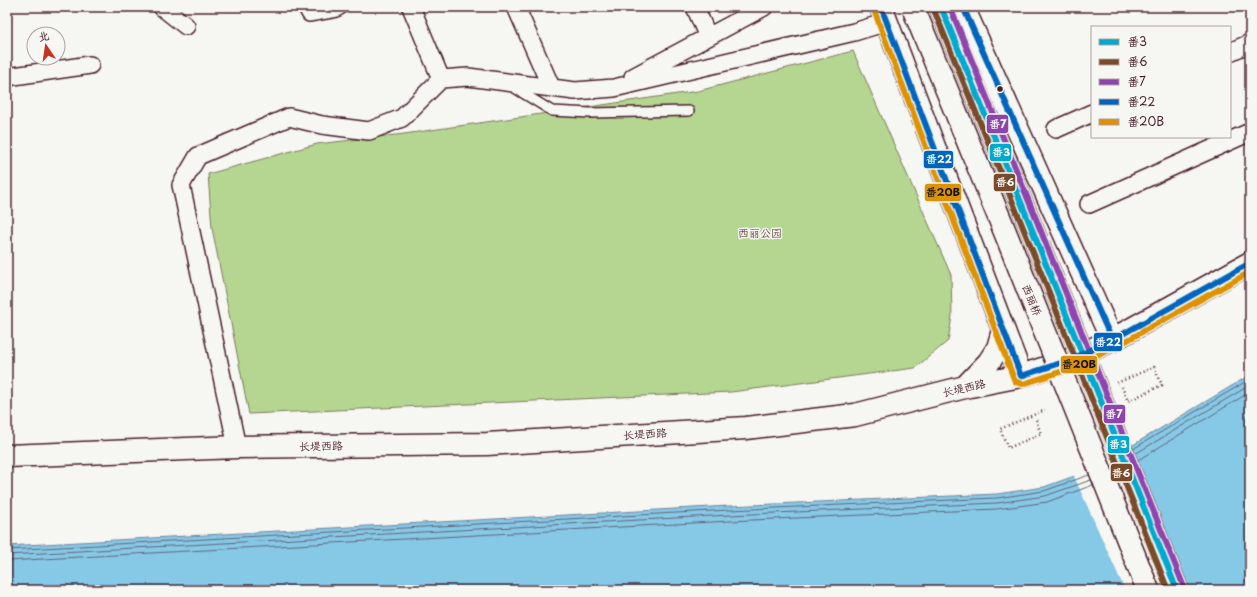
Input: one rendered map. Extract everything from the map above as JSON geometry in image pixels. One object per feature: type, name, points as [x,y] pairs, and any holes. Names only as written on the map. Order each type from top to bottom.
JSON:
[{"type":"main road","points":[[942,7],[1177,590]]},
{"type":"main road","points":[[963,7],[1112,340]]},
{"type":"main road","name":"西丽桥","points":[[914,8],[1148,590]]},
{"type":"main road","points":[[884,14],[1021,376]]},
{"type":"main road","name":"长堤西路","points":[[7,456],[237,447],[487,444],[746,428],[855,415],[965,387],[1021,376],[1067,361],[1112,340],[1250,263]]},
{"type":"main road","points":[[965,387],[989,362],[998,348],[1003,330]]},
{"type":"street","points":[[162,7],[186,26]]},
{"type":"street","points":[[307,7],[310,13],[338,7]]},
{"type":"street","points":[[411,7],[441,79]]},
{"type":"street","points":[[516,7],[551,88]]},
{"type":"street","points":[[695,7],[708,37]]},
{"type":"street","points":[[614,88],[764,7]]},
{"type":"street","points":[[237,447],[181,185],[198,156],[289,117],[322,125],[369,131],[402,118],[441,79],[468,77],[575,90],[614,88],[854,32],[884,14]]},
{"type":"street","points":[[1231,52],[1250,43]]},
{"type":"street","points":[[7,77],[90,65]]},
{"type":"street","points":[[1056,129],[1091,113]]},
{"type":"street","points":[[1089,204],[1250,132]]},
{"type":"lane","points":[[505,82],[552,111],[590,113],[689,111]]},
{"type":"path","points":[[1113,385],[1154,367],[1162,386],[1128,401],[1122,387]]},
{"type":"path","points":[[1036,420],[1042,434],[1008,448],[1000,428],[1045,410]]},
{"type":"green space","name":"西丽公园","points":[[853,51],[951,275],[952,316],[948,341],[915,368],[731,392],[249,414],[212,228],[208,174],[317,144],[404,134],[698,91]]},
{"type":"water","points":[[1250,375],[1250,590],[7,590],[7,546],[729,506],[997,494],[1044,487],[1091,470]]},
{"type":"pier","points":[[1129,445],[1185,590],[1125,590],[1073,474],[1090,468]]},
{"type":"transit line","name":"番22","points":[[881,7],[1021,376],[1067,361],[1112,340],[1250,263]]},
{"type":"transit line","name":"番3","points":[[941,7],[1177,590]]},
{"type":"transit line","name":"番7","points":[[950,7],[1184,587]]},
{"type":"transit line","name":"番22","points":[[963,7],[1112,340]]},
{"type":"transit line","name":"番20B","points":[[874,10],[1016,382],[1023,384],[1069,369],[1115,347],[1250,272]]},
{"type":"transit line","name":"番6","points":[[934,10],[1168,590]]}]
